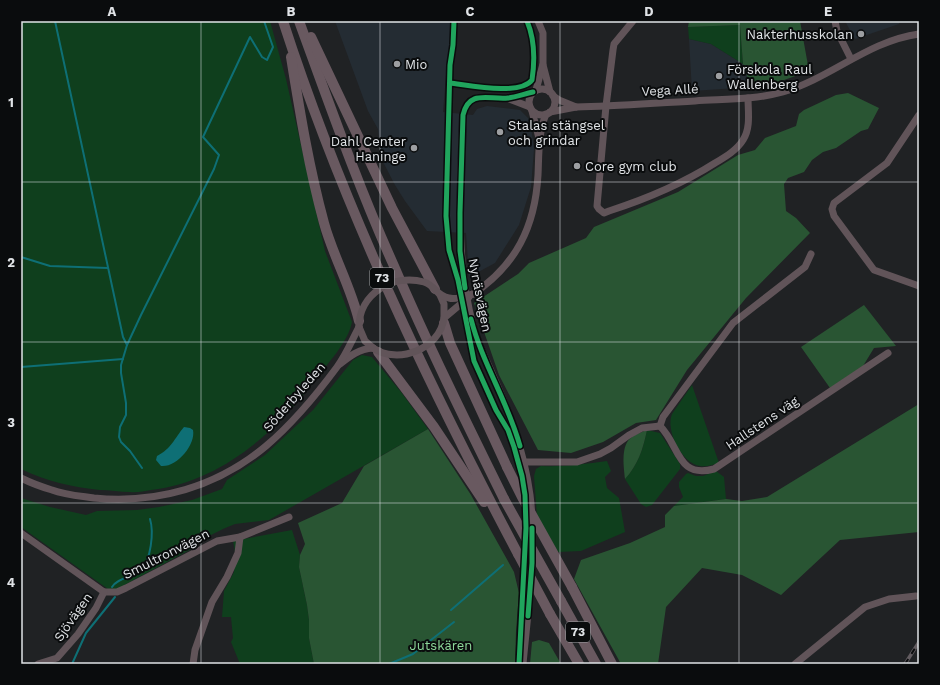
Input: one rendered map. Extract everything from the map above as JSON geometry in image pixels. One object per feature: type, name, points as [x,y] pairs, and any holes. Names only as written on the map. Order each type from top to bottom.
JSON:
[{"type":"highway","name":"73","points":[[283,21],[337,172],[379,272],[497,518],[579,664]]},
{"type":"highway","name":"73","points":[[299,21],[347,150],[394,266],[476,444],[504,499],[596,664]]},
{"type":"highway","points":[[303,21],[392,208],[437,292]]},
{"type":"highway","points":[[286,32],[306,148],[324,223],[357,309],[359,324]]},
{"type":"highway","points":[[444,321],[450,343],[507,467],[612,664]]},
{"type":"highway","points":[[376,350],[451,450],[497,518]]},
{"type":"street","points":[[472,294],[453,299],[437,292],[425,283],[408,280],[393,282],[370,296],[363,308],[359,324],[365,341],[376,350],[387,354],[400,355],[419,350],[436,337],[444,321],[472,294],[485,286],[507,263],[522,242],[535,204],[539,140],[548,113],[554,104],[543,64],[543,33],[538,21]]},
{"type":"street","points":[[633,21],[614,44],[606,106],[597,206],[604,213],[680,183],[707,168],[732,151],[744,139],[747,130],[748,98]]},
{"type":"street","points":[[835,21],[837,31],[851,59]]},
{"type":"street","name":"Vega Allé","points":[[548,113],[576,107],[748,98],[782,92],[817,79],[851,59],[896,39],[919,34]]},
{"type":"street","points":[[539,140],[529,100],[534,91],[543,64]]},
{"type":"street","points":[[534,91],[542,89],[552,94]]},
{"type":"street","name":"Nynäsvägen","points":[[523,664],[532,563],[533,523],[530,495],[525,462],[514,426],[474,330],[464,282],[460,251],[460,206],[463,115],[468,103],[483,96],[507,98],[534,91]]},
{"type":"street","name":"Vega Allé","points":[[552,94],[559,100],[576,107]]},
{"type":"street","name":"Nynäsvägen","points":[[507,98],[531,109]]},
{"type":"street","points":[[531,109],[540,115],[548,113]]},
{"type":"street","points":[[919,115],[887,163],[834,203],[832,209],[834,216],[874,270],[919,286]]},
{"type":"street","points":[[525,462],[577,462],[600,454],[642,428],[660,426],[664,417],[729,328],[764,298],[805,267],[811,254]]},
{"type":"street","points":[[437,292],[444,304],[444,321]]},
{"type":"street","name":"Söderbyleden","points":[[21,478],[54,491],[105,499],[121,499],[156,497],[190,489],[234,469],[265,447],[289,425],[338,366],[359,324]]},
{"type":"street","name":"Söderbyleden","points":[[338,366],[357,352],[365,349],[376,350]]},
{"type":"street","name":"Hallstens väg","points":[[660,426],[683,462],[689,467],[695,471],[714,469],[888,353]]},
{"type":"street","name":"Smultronvägen","points":[[104,592],[117,592],[217,541],[240,537],[289,517]]},
{"type":"street","points":[[21,533],[104,592]]},
{"type":"street","points":[[193,664],[195,650],[212,602],[238,553],[240,537]]},
{"type":"street","name":"Sjövägen","points":[[38,664],[57,658],[78,634],[96,608],[104,592]]},
{"type":"street","points":[[795,664],[865,607],[889,599],[916,596]]},
{"type":"shaded area","points":[[335,21],[451,21],[443,112],[473,115],[477,109],[487,106],[520,110],[530,120],[534,149],[531,187],[519,225],[495,263],[469,277],[466,233],[427,231],[405,201],[381,158],[378,129],[368,111]]},
{"type":"shaded area","name":"Nakterhusskolan","points":[[845,21],[900,21],[899,24],[855,39]]},
{"type":"shaded area","name":"Förskola Raul Wallenberg","points":[[689,39],[711,44],[743,64],[751,87],[692,91]]},
{"type":"green space","points":[[21,21],[270,21],[286,79],[325,251],[352,322],[346,338],[336,354],[280,421],[262,438],[242,453],[222,466],[199,477],[176,485],[133,492],[100,490],[69,485],[40,477],[21,469]]},
{"type":"green space","points":[[689,21],[800,21],[809,71],[776,83],[751,87],[743,64],[740,25],[688,27]]},
{"type":"green space","points":[[740,25],[743,64],[711,44],[689,39],[688,27]]},
{"type":"green space","points":[[848,93],[879,108],[868,129],[861,131],[836,148],[823,152],[812,160],[804,172],[788,178],[784,184],[786,211],[796,218],[810,233],[746,298],[687,370],[656,420],[636,423],[603,442],[571,453],[538,450],[499,375],[474,303],[518,274],[529,263],[586,238],[594,227],[678,192],[738,155],[755,150],[765,138],[796,126],[799,114],[804,110],[836,95]]},
{"type":"green space","points":[[864,305],[896,346],[874,348],[863,366],[830,388],[801,347]]},
{"type":"green space","points":[[362,355],[372,357],[401,392],[428,429],[269,520],[235,524],[223,529],[205,538],[195,547],[117,589],[108,589],[21,527],[21,498],[50,507],[86,515],[97,511],[137,510],[159,507],[192,500],[222,489],[227,480],[265,455],[313,410],[353,360]]},
{"type":"green space","points":[[692,385],[719,463],[710,466],[693,464],[687,459],[681,453],[673,437],[671,429],[670,421],[672,414]]},
{"type":"green space","points":[[919,404],[919,532],[840,540],[781,595],[742,575],[702,568],[666,607],[658,664],[621,664],[574,579],[581,560],[630,543],[665,527],[665,515],[674,506],[726,499],[742,501],[767,497]]},
{"type":"green space","name":"Jutskären","points":[[428,429],[471,495],[514,572],[519,593],[515,664],[314,664],[309,638],[307,605],[299,567],[300,555],[305,544],[298,523],[342,503],[364,466]]},
{"type":"green space","points":[[647,430],[660,433],[680,464],[680,469],[652,505],[646,507],[641,504],[625,479],[630,474],[639,456],[644,444]]},
{"type":"green space","points":[[647,430],[644,444],[639,456],[630,474],[625,479],[624,451],[626,445],[632,437]]},
{"type":"green space","points":[[607,461],[611,471],[605,477],[607,488],[619,498],[625,532],[581,551],[558,552],[537,516],[534,476],[536,469],[541,466],[566,466]]},
{"type":"green space","points":[[716,471],[724,477],[726,499],[674,506],[683,497],[679,487],[679,482],[686,474],[688,473],[696,476],[703,476]]},
{"type":"green space","points":[[292,530],[300,555],[299,567],[307,605],[309,638],[314,664],[240,664],[231,642],[233,638],[231,617],[222,617],[224,591],[234,572],[235,552],[233,541]]},
{"type":"green space","points":[[539,640],[549,643],[561,664],[530,664],[532,642]]},
{"type":"water","points":[[184,427],[193,430],[193,436],[188,449],[173,463],[167,466],[161,466],[156,460],[157,456],[169,446]]},
{"type":"waterway","points":[[55,21],[123,337],[127,345]]},
{"type":"waterway","points":[[142,468],[130,451],[121,442],[119,437],[120,427],[126,415],[121,365],[127,345],[141,315],[214,169],[219,155],[203,137],[250,37],[262,57],[267,60],[273,47],[264,21]]},
{"type":"waterway","points":[[21,257],[50,266],[108,268]]},
{"type":"waterway","points":[[21,367],[123,359]]},
{"type":"waterway","points":[[112,587],[118,581],[138,573],[147,560],[152,538],[150,519]]},
{"type":"waterway","points":[[451,610],[503,565]]},
{"type":"waterway","points":[[72,664],[86,633],[115,597]]},
{"type":"waterway","points":[[389,664],[413,654],[454,622]]},
{"type":"railway","points":[[905,664],[919,642]]},
{"type":"cycle path","points":[[454,21],[450,65],[446,216],[449,250],[458,280],[474,361],[496,410],[508,430],[522,476],[525,495],[526,528],[519,664]]},
{"type":"cycle path","points":[[450,83],[506,89],[526,85],[532,80],[534,65],[532,35],[527,21]]},
{"type":"cycle path","points":[[465,288],[460,251],[463,115],[466,107],[475,99],[487,97],[508,98],[533,92]]},
{"type":"cycle path","points":[[471,319],[482,351],[509,414],[520,446]]},
{"type":"cycle path","points":[[528,616],[532,563],[532,528]]},
{"type":"place","name":"Nakterhusskolan","points":[[861,34]]},
{"type":"place","name":"Mio","points":[[397,64]]},
{"type":"place","name":"Förskola Raul Wallenberg","points":[[719,76]]},
{"type":"place","name":"Stalas stängsel och grindar","points":[[500,132]]},
{"type":"place","name":"Dahl Center Haninge","points":[[414,148]]},
{"type":"place","name":"Core gym club","points":[[577,166]]}]
